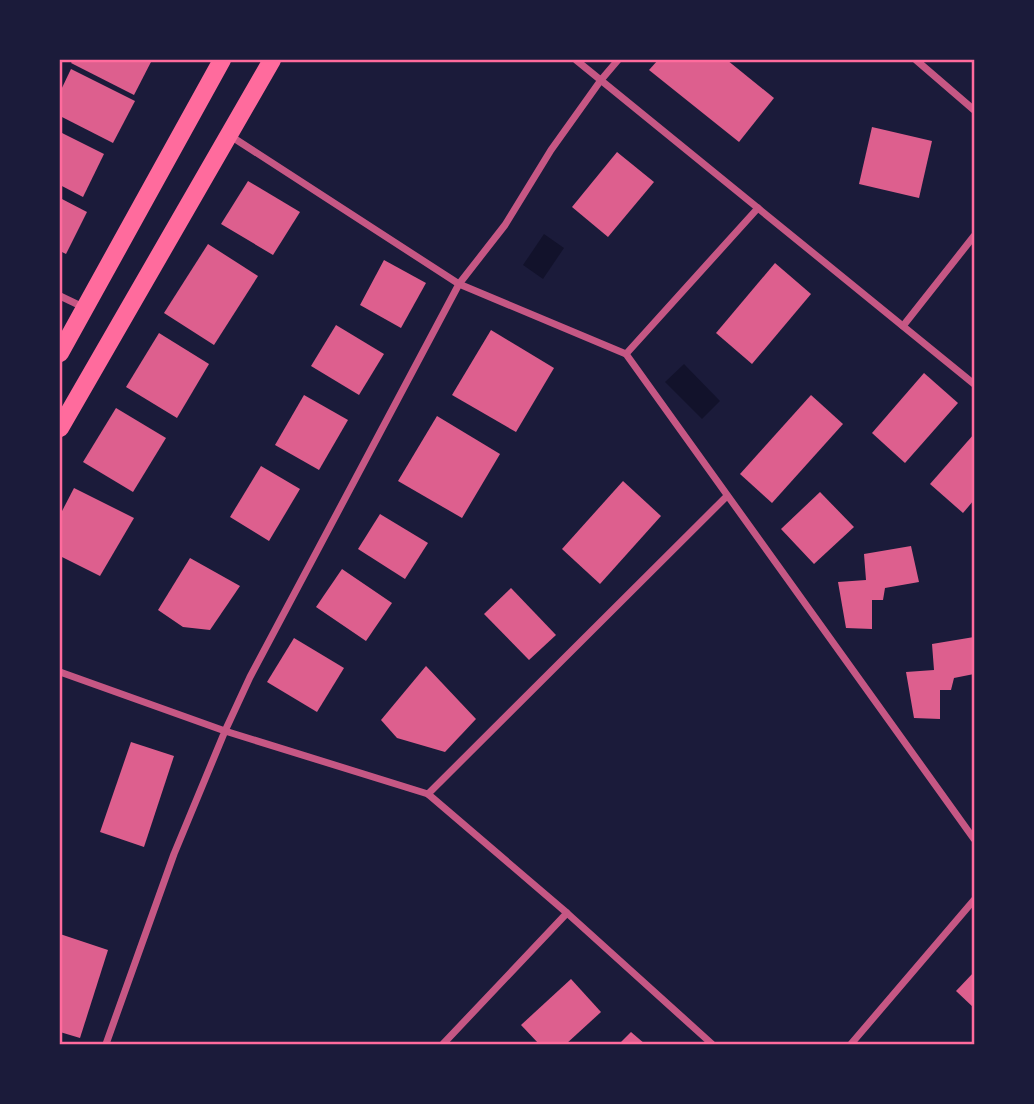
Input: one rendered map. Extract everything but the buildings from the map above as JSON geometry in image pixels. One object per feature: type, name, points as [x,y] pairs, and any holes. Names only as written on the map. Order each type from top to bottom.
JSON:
[{"type":"main road","points":[[60,354],[222,60]]},
{"type":"main road","points":[[60,428],[272,60]]},
{"type":"street","points":[[576,60],[975,383]]},
{"type":"street","points":[[106,1045],[174,854],[250,677],[459,284],[505,225],[551,150],[618,60]]},
{"type":"street","points":[[916,60],[975,110]]},
{"type":"street","points":[[229,135],[459,284],[625,354],[975,839]]},
{"type":"street","points":[[625,354],[758,208]]},
{"type":"street","points":[[903,326],[975,236]]},
{"type":"street","points":[[60,296],[84,308]]},
{"type":"street","points":[[428,794],[727,496]]},
{"type":"street","points":[[60,672],[225,731],[428,794],[567,913],[712,1045]]},
{"type":"street","points":[[851,1045],[975,900]]},
{"type":"street","points":[[443,1045],[567,913]]},
{"type":"shaded area","points":[[544,234],[564,248],[543,279],[523,265]]},
{"type":"shaded area","points":[[684,364],[720,401],[702,419],[665,382]]}]
